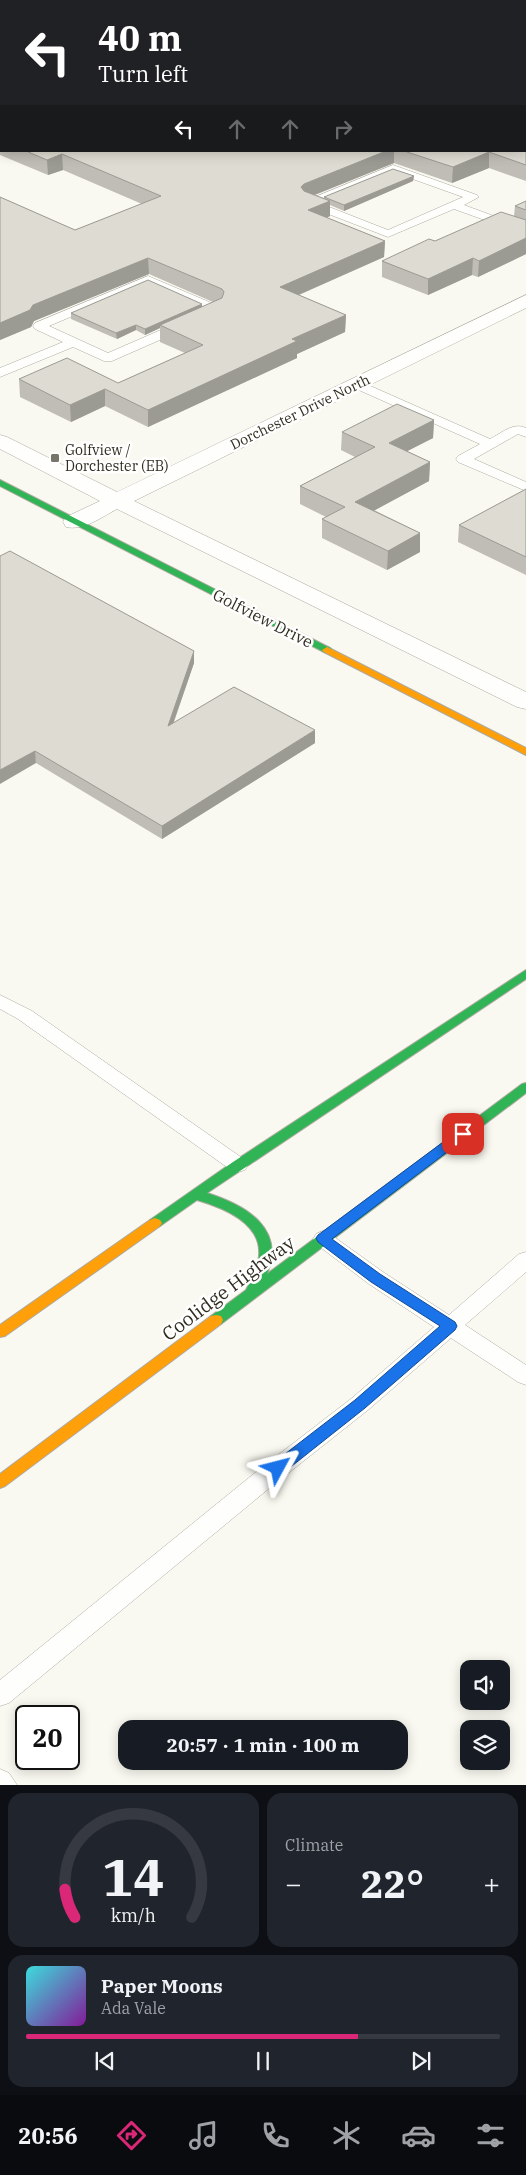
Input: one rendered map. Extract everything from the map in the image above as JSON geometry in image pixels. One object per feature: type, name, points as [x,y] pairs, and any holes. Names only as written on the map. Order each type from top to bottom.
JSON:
[{"type":"main road","name":"Golfview Drive","points":[[2,486],[526,752]]},
{"type":"main road","points":[[0,1332],[238,1165],[526,974]]},
{"type":"main road","name":"Coolidge Highway","points":[[0,1482],[253,1290],[526,1087]]},
{"type":"main road","points":[[194,1195],[217,1200],[238,1211],[253,1224],[262,1237],[267,1255],[253,1290]]},
{"type":"street","name":"Dorchester Drive North","points":[[74,522],[526,301]]},
{"type":"street","points":[[0,441],[117,501],[526,702]]},
{"type":"lane","points":[[454,205],[472,197],[394,168],[309,204],[388,234],[454,205],[526,232]]},
{"type":"lane","points":[[0,373],[74,342],[108,358],[217,310],[148,280],[40,326],[74,342]]},
{"type":"lane","points":[[357,384],[491,444]]},
{"type":"lane","points":[[526,433],[518,429],[463,459],[526,487]]},
{"type":"lane","points":[[0,1001],[25,1015],[238,1165]]},
{"type":"lane","points":[[323,1238],[376,1278],[526,1376]]},
{"type":"lane","points":[[0,1695],[264,1479],[360,1404],[526,1260]]},
{"type":"lane","points":[[0,1781],[4,1785]]},
{"type":"building","points":[[28,152],[384,152],[304,184],[301,187],[304,191],[330,201],[308,210],[385,241],[280,287],[346,315],[292,339],[297,341],[148,410],[105,389],[70,405],[19,379],[67,358],[118,383],[203,345],[160,325],[222,298],[224,292],[222,289],[148,258],[33,305],[30,310],[0,323],[0,197],[75,230],[161,196],[62,154],[47,160]]},
{"type":"building","points":[[407,152],[489,152],[453,167]]},
{"type":"building","points":[[489,152],[526,152],[526,165]]},
{"type":"building","points":[[393,169],[414,176],[344,205],[324,197]]},
{"type":"building","points":[[526,201],[526,210],[515,206]]},
{"type":"building","points":[[501,212],[526,220],[526,238],[479,261],[473,258],[428,279],[382,261],[429,239],[435,241]]},
{"type":"building","points":[[148,280],[202,304],[145,329],[136,325],[116,333],[71,313]]},
{"type":"building","points":[[397,404],[434,420],[389,443],[430,462],[355,502],[420,533],[388,551],[322,519],[345,507],[300,486],[375,447],[342,432]]},
{"type":"building","points":[[526,489],[526,557],[459,525]]},
{"type":"building","points":[[10,551],[194,651],[168,726],[234,687],[315,730],[162,826],[35,751],[0,770],[0,556]]},
{"type":"traffic: fast","points":[[0,483],[327,650]]},
{"type":"traffic: fast","points":[[155,1223],[238,1165],[526,974]]},
{"type":"traffic: fast","points":[[216,1320],[526,1087]]},
{"type":"traffic: fast","points":[[195,1195],[219,1202],[231,1208],[253,1223],[261,1233],[266,1244],[266,1257],[253,1290]]},
{"type":"traffic: slow","points":[[327,650],[526,752]]},
{"type":"traffic: slow","points":[[0,1332],[155,1223]]},
{"type":"traffic: slow","points":[[0,1482],[216,1320]]},
{"type":"place","name":"Golfview / Dorchester (EB)","points":[[55,458]]},
{"type":"route","points":[[278,1468],[360,1404],[450,1326],[376,1278],[323,1238],[463,1134]]}]
